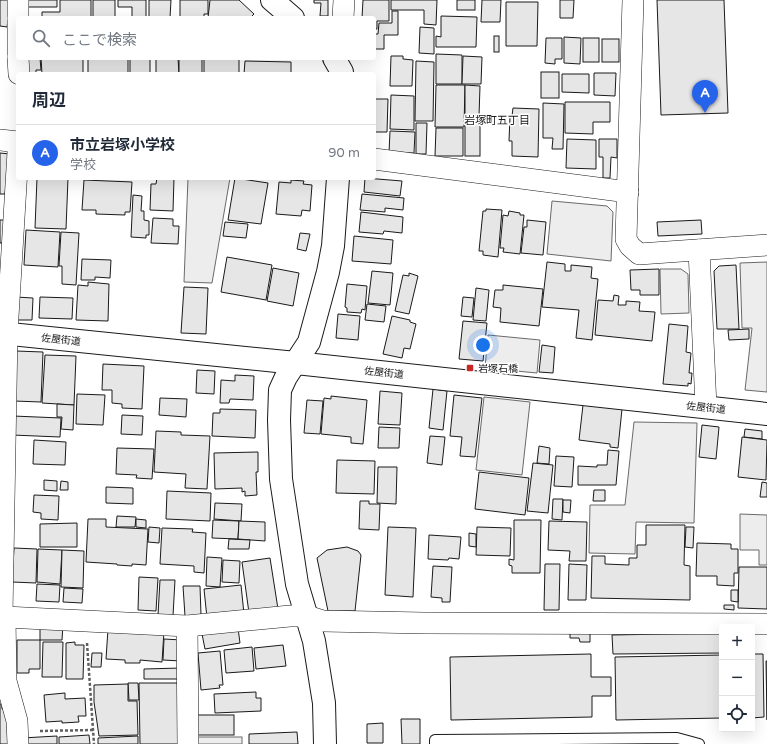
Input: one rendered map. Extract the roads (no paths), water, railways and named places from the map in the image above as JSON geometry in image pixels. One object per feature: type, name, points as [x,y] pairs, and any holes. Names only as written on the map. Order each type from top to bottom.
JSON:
[{"type":"street","points":[[18,0],[18,16]]},
{"type":"street","points":[[272,0],[291,16]]},
{"type":"street","points":[[344,0],[344,16]]},
{"type":"street","points":[[633,0],[626,239],[630,246],[639,254],[767,245]]},
{"type":"street","points":[[18,60],[19,72]]},
{"type":"street","points":[[0,140],[16,142]]},
{"type":"street","points":[[376,159],[628,192]]},
{"type":"street","points":[[16,176],[3,333],[2,616],[6,681],[17,721],[18,737]]},
{"type":"street","points":[[325,744],[324,703],[314,641],[297,584],[281,479],[279,420],[280,390],[286,377],[309,342],[328,272],[333,246],[338,180]]},
{"type":"street","points":[[699,250],[706,408]]},
{"type":"street","name":"佐屋街道","points":[[3,333],[767,414]]},
{"type":"street","points":[[2,616],[187,626],[290,616],[307,616],[324,621],[424,623],[767,624]]},
{"type":"street","points":[[187,626],[188,744]]},
{"type":"lane","points":[[435,744],[435,740],[669,738],[677,738],[699,744]]},
{"type":"place","name":"市立岩塚小学校","points":[[705,113]]},
{"type":"place","name":"岩塚石橋","points":[[470,368]]},
{"type":"district","name":"岩塚町五丁目","points":[[497,120]]}]
